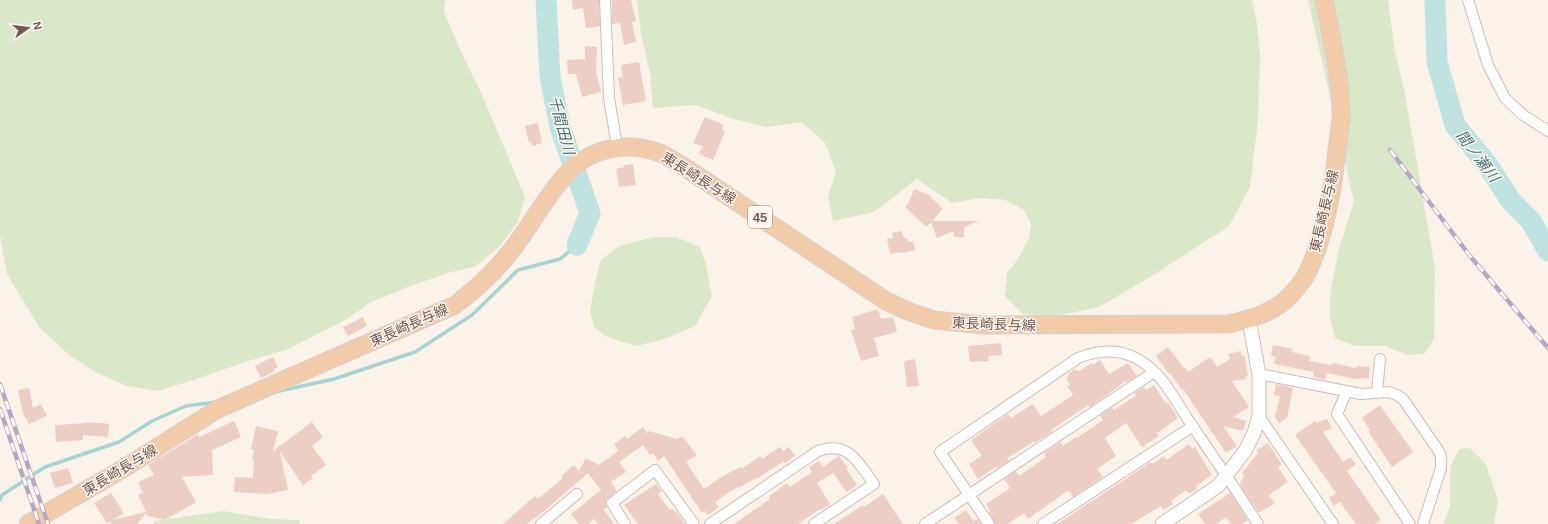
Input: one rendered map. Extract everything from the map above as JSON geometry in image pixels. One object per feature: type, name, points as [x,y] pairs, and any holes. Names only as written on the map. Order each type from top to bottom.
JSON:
[{"type":"main road","name":"東長崎長与線","points":[[28,524],[121,470],[218,409],[455,305],[477,288],[498,267],[547,199],[579,162],[597,153],[617,146],[640,147],[662,154],[689,170],[886,301],[910,312],[934,320],[984,325],[1085,326],[1228,324],[1249,320],[1268,312],[1290,296],[1308,273],[1320,242],[1337,154],[1342,112],[1337,71],[1324,0]]},
{"type":"street","points":[[605,0],[609,98],[617,146]]},
{"type":"street","points":[[1468,0],[1488,65],[1505,98],[1523,115],[1548,131]]},
{"type":"street","points":[[1162,524],[1218,486],[1245,451],[1260,416],[1259,374],[1249,320]]},
{"type":"street","points":[[989,524],[940,452],[1078,358],[1096,352],[1110,350],[1133,357],[1154,372],[1170,392],[1258,524]]},
{"type":"street","points":[[1377,393],[1380,359]]},
{"type":"street","points":[[925,524],[1154,372]]},
{"type":"street","points":[[1259,374],[1361,394],[1389,392],[1403,399],[1440,453],[1442,459],[1441,468],[1423,524]]},
{"type":"street","points":[[1347,391],[1337,414],[1410,524]]},
{"type":"street","points":[[1260,416],[1334,524]]},
{"type":"street","points":[[1043,524],[1193,426]]},
{"type":"street","points":[[715,523],[818,451],[834,447],[841,449],[856,458],[874,484],[814,524]]},
{"type":"street","points":[[625,524],[612,503],[655,470],[694,524]]},
{"type":"street","points":[[541,524],[577,494]]},
{"type":"green space","points":[[0,0],[445,0],[444,12],[482,95],[525,197],[518,222],[499,247],[474,267],[451,272],[371,302],[347,319],[288,349],[157,391],[127,386],[97,373],[69,355],[39,327],[7,274],[0,235]]},
{"type":"green space","points":[[637,0],[1252,0],[1257,24],[1260,55],[1258,121],[1250,187],[1229,226],[1155,274],[1099,307],[1055,316],[1023,314],[1005,296],[1007,273],[1018,259],[1029,238],[1031,224],[1024,210],[1005,200],[979,198],[952,203],[917,179],[874,212],[833,221],[828,196],[836,172],[825,143],[802,122],[766,127],[734,119],[695,105],[653,108],[650,73],[641,34]]},
{"type":"green space","points":[[1308,0],[1388,0],[1395,52],[1404,89],[1435,267],[1434,339],[1424,354],[1407,355],[1385,346],[1355,346],[1335,338],[1330,318],[1330,296],[1338,252],[1354,202]]},
{"type":"green space","points":[[653,237],[676,237],[700,247],[706,264],[712,296],[695,326],[667,338],[637,346],[607,337],[594,327],[590,310],[601,260],[619,246]]},
{"type":"green space","points":[[1470,448],[1486,464],[1498,501],[1494,524],[1443,524],[1450,507],[1450,467],[1459,449]]},
{"type":"green space","points":[[224,511],[271,519],[299,520],[300,524],[153,524],[155,521]]},
{"type":"building","points":[[572,0],[599,0],[600,26],[586,28],[583,8],[573,10]]},
{"type":"building","points":[[612,0],[631,0],[636,21],[632,22],[636,42],[624,45],[620,23],[612,24]]},
{"type":"building","points":[[585,46],[597,47],[596,71],[601,92],[582,97],[576,74],[568,74],[567,60],[585,59]]},
{"type":"building","points":[[639,62],[646,101],[623,105],[618,78],[623,77],[621,65]]},
{"type":"building","points":[[705,117],[724,125],[722,130],[725,132],[713,160],[699,154],[703,146],[693,143]]},
{"type":"building","points":[[538,123],[542,143],[532,146],[531,141],[529,142],[525,126]]},
{"type":"building","points":[[633,164],[636,185],[619,187],[616,169],[624,167],[624,165]]},
{"type":"building","points":[[914,189],[929,195],[943,209],[932,221],[979,221],[964,227],[964,237],[954,237],[954,231],[937,238],[931,222],[926,227],[905,207],[909,202]]},
{"type":"building","points":[[902,231],[904,238],[907,238],[908,242],[913,241],[915,250],[890,254],[887,239],[893,238],[892,233]]},
{"type":"building","points":[[878,309],[881,319],[893,317],[897,332],[874,338],[879,356],[861,361],[851,330],[855,329],[852,317]]},
{"type":"building","points":[[363,317],[367,326],[348,336],[343,327]]},
{"type":"building","points":[[1001,343],[1002,355],[988,356],[989,361],[970,362],[968,346]]},
{"type":"building","points":[[1273,345],[1293,349],[1292,352],[1310,356],[1309,361],[1332,365],[1333,363],[1356,368],[1357,366],[1370,367],[1369,378],[1355,379],[1327,373],[1325,380],[1313,377],[1314,372],[1274,364],[1276,357],[1271,356]]},
{"type":"building","points":[[1168,347],[1188,372],[1210,357],[1217,367],[1230,359],[1228,354],[1241,351],[1242,356],[1245,356],[1248,376],[1246,376],[1246,379],[1232,381],[1249,407],[1233,417],[1246,421],[1243,431],[1223,426],[1237,446],[1226,453],[1183,389],[1182,390],[1156,356]]},
{"type":"building","points":[[273,357],[278,367],[274,369],[275,371],[261,378],[255,366]]},
{"type":"building","points":[[915,359],[919,386],[907,387],[904,361]]},
{"type":"building","points":[[1100,360],[1109,374],[1128,363],[1137,376],[1127,382],[1126,381],[1090,407],[1088,405],[1051,430],[1052,432],[1007,458],[1009,461],[997,468],[996,467],[978,479],[969,464],[982,456],[971,440],[1008,414],[1011,418],[1033,404],[1041,416],[1043,415],[1073,395],[1067,386],[1070,385],[1066,378],[1069,376],[1068,374],[1075,369],[1076,371],[1079,371],[1092,363],[1093,365]]},
{"type":"building","points":[[1276,384],[1293,388],[1287,418],[1279,423],[1275,417],[1280,396],[1274,395]]},
{"type":"building","points":[[1154,385],[1166,404],[1168,403],[1178,418],[1157,433],[1159,436],[1142,447],[1126,423],[1105,438],[1116,456],[1097,469],[1103,477],[1073,497],[1069,491],[1066,492],[1028,519],[1024,513],[1007,524],[995,524],[986,504],[1010,488],[1004,479],[1016,471],[1019,476],[1046,457],[1044,453],[1060,442],[1063,446],[1076,437],[1077,438],[1103,420],[1100,416],[1112,407],[1114,410],[1136,396],[1134,393],[1144,387],[1146,390]]},
{"type":"building","points":[[29,388],[33,408],[41,404],[47,416],[29,424],[23,414],[18,390]]},
{"type":"building","points":[[1380,405],[1413,452],[1392,467],[1368,431],[1370,430],[1362,418]]},
{"type":"building","points":[[1327,419],[1332,428],[1323,432],[1343,462],[1350,457],[1356,464],[1347,471],[1381,520],[1375,524],[1356,524],[1340,502],[1334,506],[1329,498],[1336,493],[1295,435],[1315,421],[1317,423]]},
{"type":"building","points":[[234,421],[241,437],[212,450],[213,475],[182,477],[196,502],[165,520],[148,516],[146,513],[137,524],[111,524],[111,521],[107,523],[94,503],[111,493],[124,513],[113,520],[146,512],[138,495],[143,493],[138,482],[154,475],[148,465],[198,434],[199,437]]},
{"type":"building","points":[[87,422],[109,424],[108,437],[83,435],[83,440],[56,442],[55,425]]},
{"type":"building","points":[[312,422],[323,437],[312,446],[326,465],[311,476],[313,478],[303,485],[280,452],[288,490],[267,494],[234,492],[235,477],[253,478],[254,459],[252,459],[254,450],[251,449],[256,426],[278,431],[273,451]]},
{"type":"building","points":[[643,427],[647,433],[649,431],[677,439],[682,436],[697,455],[686,462],[704,489],[723,476],[741,467],[742,469],[760,456],[762,459],[780,447],[783,451],[789,447],[795,456],[785,463],[784,461],[758,478],[738,488],[737,487],[715,502],[719,507],[708,515],[705,511],[702,513],[664,456],[658,461],[653,453],[650,455],[643,445],[619,462],[626,472],[611,482],[617,491],[606,500],[607,507],[604,510],[614,524],[598,524],[594,519],[588,524],[579,524],[571,514],[601,490],[588,473],[527,524],[503,524],[535,496],[538,499],[563,478],[561,476],[574,465],[579,471],[586,458],[599,465],[618,451],[614,444],[625,436],[627,439]]},
{"type":"building","points":[[1268,443],[1282,465],[1278,467],[1288,482],[1269,495],[1275,503],[1259,513],[1240,485],[1240,482],[1244,477],[1242,473],[1258,453],[1257,450]]},
{"type":"building","points":[[1189,444],[1192,449],[1195,447],[1212,475],[1196,486],[1197,489],[1189,494],[1186,490],[1171,501],[1173,504],[1163,510],[1161,506],[1131,524],[1057,524],[1151,462],[1152,464],[1164,456],[1166,460]]},
{"type":"building","points":[[839,456],[848,468],[846,469],[857,485],[847,492],[833,473],[817,483],[830,504],[821,510],[820,509],[798,524],[734,524],[770,499],[769,496],[787,483],[790,487],[812,472],[809,467],[819,461],[823,467]]},
{"type":"building","points":[[68,468],[73,483],[55,488],[50,473]]},
{"type":"building","points":[[656,484],[662,491],[658,494],[670,510],[672,508],[675,512],[676,511],[685,524],[638,524],[624,505]]},
{"type":"building","points":[[1230,493],[1248,520],[1242,524],[1231,524],[1226,517],[1216,524],[1205,524],[1198,514]]},
{"type":"building","points":[[883,494],[903,524],[834,524],[863,505],[864,507]]},
{"type":"building","points":[[966,510],[973,521],[978,519],[981,524],[959,524],[954,518]]},
{"type":"waterway","name":"千間田川","points":[[546,0],[550,77],[560,127],[590,213],[577,245]]},
{"type":"waterway","name":"間ノ瀬川","points":[[1435,0],[1437,62],[1455,125],[1487,164],[1511,201],[1531,221],[1548,251]]},
{"type":"waterway","points":[[275,392],[334,379],[415,352],[472,315],[518,270],[560,259],[577,245]]},
{"type":"waterway","points":[[0,500],[2,495],[45,467],[119,442],[152,421],[186,406],[216,402]]},
{"type":"railway","points":[[1390,150],[1470,256],[1548,348]]},
{"type":"railway","points":[[0,384],[48,524]]},
{"type":"railway","points":[[0,409],[39,524]]}]
